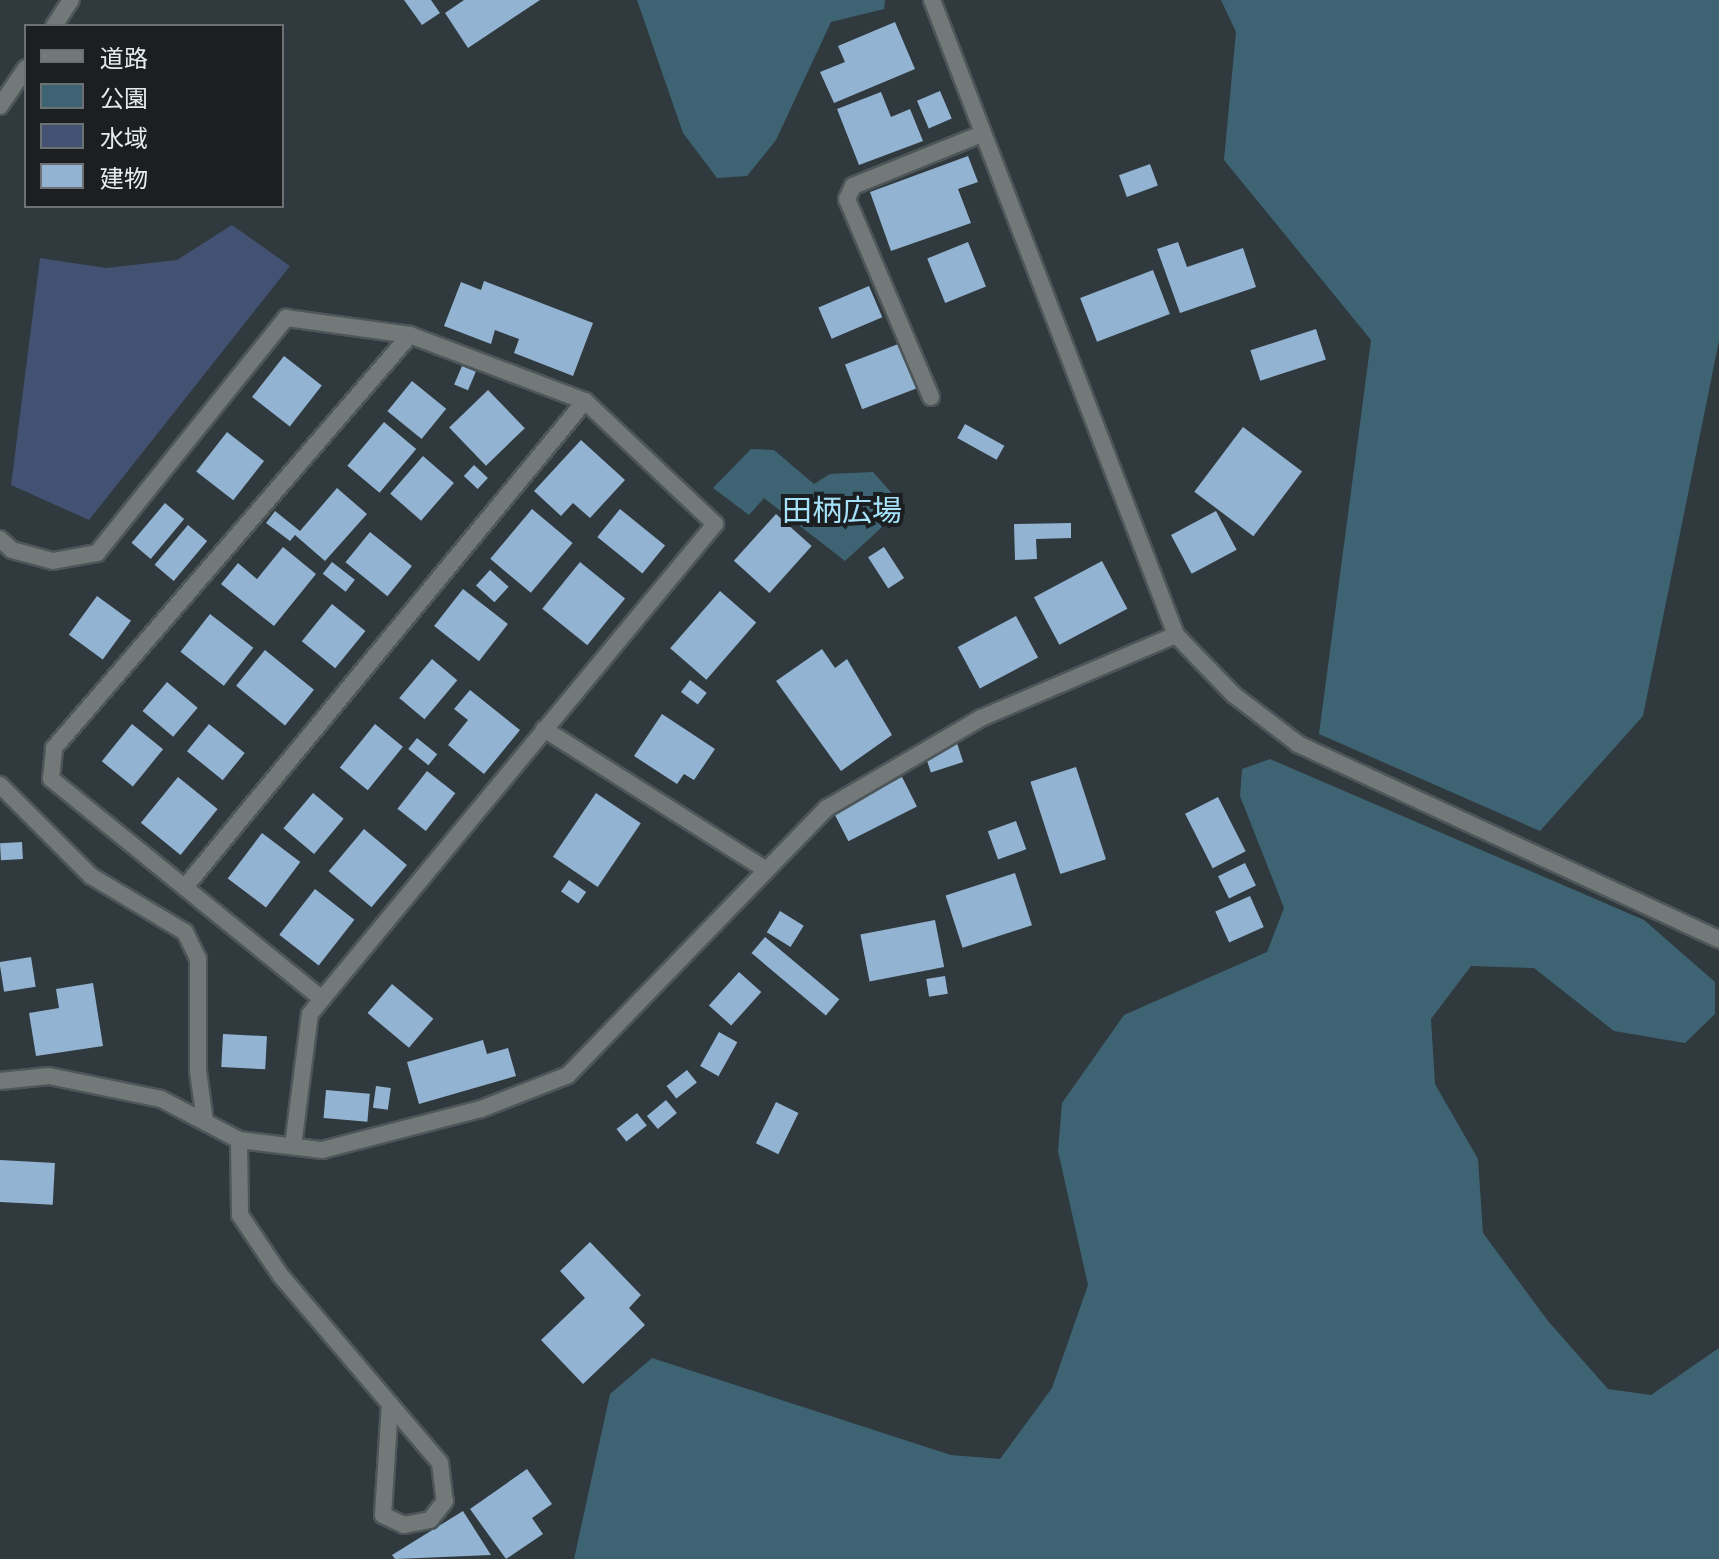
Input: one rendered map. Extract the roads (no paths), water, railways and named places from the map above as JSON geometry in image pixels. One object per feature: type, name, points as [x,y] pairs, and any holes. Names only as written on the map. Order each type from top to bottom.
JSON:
[{"type":"street","points":[[55,24],[71,0]]},
{"type":"street","points":[[932,0],[1176,635],[1234,695],[1298,744],[1719,939]]},
{"type":"street","points":[[0,106],[24,71]]},
{"type":"street","points":[[931,397],[847,199],[853,186],[982,134]]},
{"type":"street","points":[[0,539],[12,550],[53,561],[97,553],[286,318],[410,335],[585,401],[715,524],[310,1014],[293,1146]]},
{"type":"street","points":[[322,999],[51,779],[54,748],[410,335]]},
{"type":"street","points":[[185,887],[585,401]]},
{"type":"street","points":[[0,1081],[49,1076],[161,1099],[239,1140],[322,1150],[467,1112],[568,1075],[763,868],[827,808],[894,763],[981,718],[1176,635]]},
{"type":"street","points":[[544,729],[763,868]]},
{"type":"street","points":[[0,785],[91,876],[185,932],[198,959],[198,1071],[205,1122]]},
{"type":"street","points":[[239,1140],[240,1215],[281,1276],[390,1404],[440,1463],[445,1501],[430,1520],[404,1525],[383,1515],[390,1404]]},
{"type":"water","points":[[232,225],[290,266],[89,520],[11,485],[40,258],[106,268],[177,260]]},
{"type":"park label","name":"田柄広場","points":[[842,510]]}]
